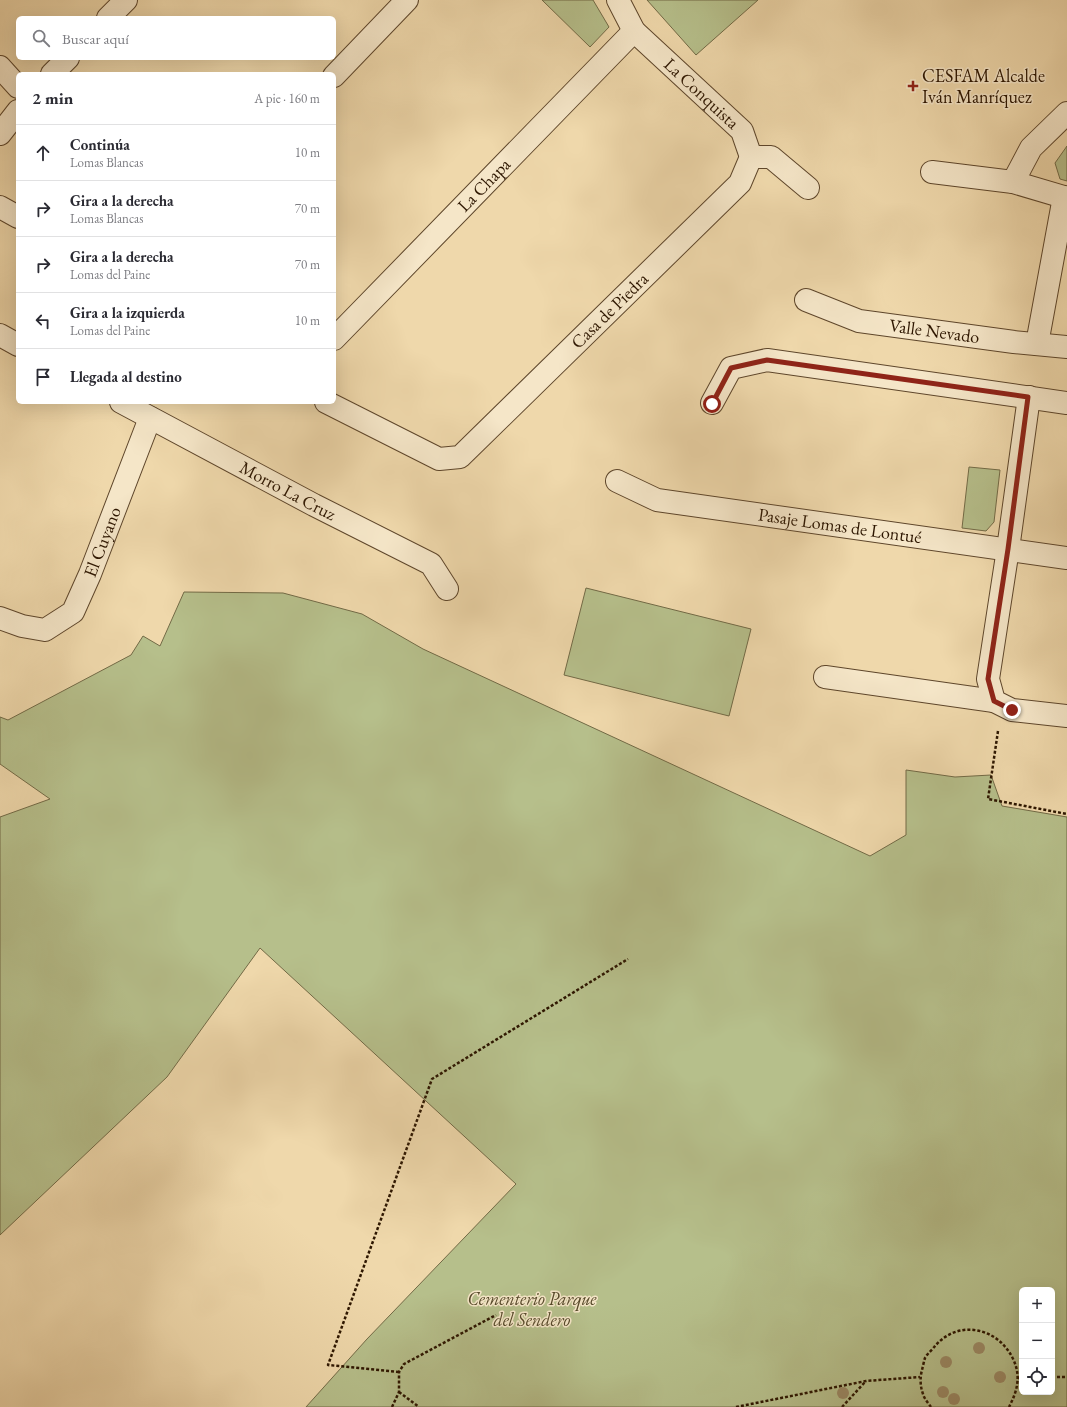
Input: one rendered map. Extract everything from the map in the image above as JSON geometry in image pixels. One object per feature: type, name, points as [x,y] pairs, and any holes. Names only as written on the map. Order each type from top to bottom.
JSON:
[{"type":"street","points":[[110,16],[126,0]]},
{"type":"street","points":[[336,74],[407,0]]},
{"type":"street","name":"La Conquista","points":[[618,0],[634,32],[742,131],[751,157]]},
{"type":"street","name":"La Chapa","points":[[336,337],[634,32]]},
{"type":"street","points":[[54,72],[66,60]]},
{"type":"street","points":[[0,67],[16,85]]},
{"type":"street","points":[[1013,182],[1031,148],[1067,113]]},
{"type":"street","points":[[0,134],[16,114]]},
{"type":"street","points":[[751,157],[772,157],[808,188]]},
{"type":"street","name":"Casa de Piedra","points":[[330,404],[439,459],[460,457],[740,183],[751,157]]},
{"type":"street","points":[[932,172],[1013,182],[1065,197],[1037,344]]},
{"type":"street","points":[[0,207],[16,216]]},
{"type":"street","name":"Valle Nevado","points":[[806,300],[859,321],[1014,342],[1067,347]]},
{"type":"street","points":[[0,335],[16,344]]},
{"type":"street","points":[[712,404],[731,368],[767,360],[1067,403]]},
{"type":"street","points":[[994,701],[988,679],[1008,549],[1028,397]]},
{"type":"street","name":"Morro La Cruz","points":[[125,404],[314,505],[431,564],[447,588]]},
{"type":"street","name":"El Cuyano","points":[[0,618],[22,626],[45,630],[73,612],[90,574],[150,418]]},
{"type":"street","name":"Pasaje Lomas de Lontué","points":[[617,481],[657,500],[1067,558]]},
{"type":"street","points":[[825,677],[994,701],[1012,710],[1067,716]]},
{"type":"path","points":[[994,701],[999,734],[988,799],[1067,814]]},
{"type":"path","points":[[399,1372],[328,1365],[432,1079],[628,959]]},
{"type":"path","points":[[392,1407],[399,1392],[399,1372],[404,1364],[496,1315]]},
{"type":"path","points":[[931,1407],[923,1394],[920,1377],[925,1357],[941,1338],[957,1331],[974,1330],[989,1333],[1003,1343],[1010,1351],[1017,1367],[1018,1384],[1015,1396],[1008,1407]]},
{"type":"path","points":[[736,1407],[866,1381],[920,1377]]},
{"type":"path","points":[[1055,1377],[1067,1377]]},
{"type":"path","points":[[842,1407],[866,1381]]},
{"type":"path","points":[[399,1392],[419,1407]]},
{"type":"green space","points":[[542,0],[593,0],[609,27],[590,47]]},
{"type":"green space","points":[[647,0],[758,0],[696,55]]},
{"type":"green space","points":[[1067,146],[1067,181],[1060,179],[1055,163]]},
{"type":"green space","points":[[969,467],[1000,470],[994,522],[986,531],[962,528]]},
{"type":"green space","points":[[586,588],[751,629],[729,716],[564,675]]},
{"type":"green space","name":"Cementerio Parque del Sendero","points":[[184,592],[283,593],[362,614],[423,649],[870,856],[906,835],[906,770],[955,777],[991,775],[1002,806],[1067,817],[1067,1407],[306,1407],[367,1339],[516,1184],[260,948],[167,1077],[0,1235],[0,817],[50,799],[0,764],[0,717],[8,720],[131,655],[143,636],[160,646]]},
{"type":"place","name":"CESFAM Alcalde Iván Manríquez","points":[[913,86]]},
{"type":"route","points":[[712,404],[731,368],[767,360],[1028,397],[1008,549],[988,679],[994,701],[1012,710]]}]
